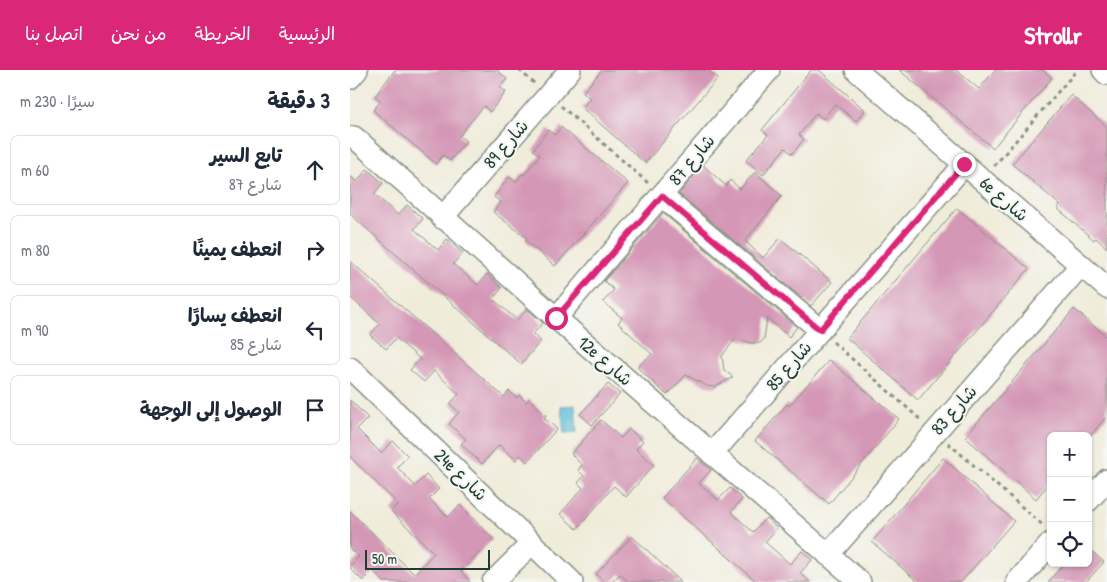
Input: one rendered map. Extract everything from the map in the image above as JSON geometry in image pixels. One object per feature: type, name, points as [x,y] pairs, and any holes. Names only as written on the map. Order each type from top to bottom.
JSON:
[{"type":"street","points":[[350,78],[357,70]]},
{"type":"street","name":"شارع 89","points":[[442,218],[570,70]]},
{"type":"street","name":"شارع 87","points":[[556,318],[769,70]]},
{"type":"street","name":"6e شارع","points":[[856,70],[1107,288]]},
{"type":"street","points":[[1103,70],[1107,74]]},
{"type":"street","name":"12e شارع","points":[[354,137],[442,218],[860,582]]},
{"type":"street","name":"شارع 85","points":[[712,454],[964,164]]},
{"type":"street","points":[[662,196],[820,330]]},
{"type":"street","name":"شارع 83","points":[[828,555],[1081,266]]},
{"type":"street","name":"24e شارع","points":[[350,368],[572,582]]},
{"type":"street","points":[[1092,497],[1107,480]]},
{"type":"street","points":[[493,582],[532,543]]},
{"type":"street","points":[[1017,582],[1047,548]]},
{"type":"path","points":[[518,70],[662,196]]},
{"type":"path","points":[[982,180],[1077,70]]},
{"type":"water","points":[[575,405],[577,432],[564,433],[561,406]]},
{"type":"building","points":[[395,70],[497,70],[507,79],[500,87],[506,92],[490,112],[484,106],[459,136],[466,141],[450,161],[443,155],[436,164],[373,110],[381,101],[375,96]]},
{"type":"building","points":[[602,70],[708,70],[718,78],[645,163],[582,108],[590,98],[583,92]]},
{"type":"building","points":[[811,70],[819,70],[865,110],[856,121],[835,104],[823,119],[816,113],[799,135],[804,139],[792,154],[785,148],[763,175],[746,160],[768,135],[762,130]]},
{"type":"building","points":[[899,70],[956,70],[979,89],[995,70],[1043,70],[1052,78],[993,148]]},
{"type":"building","points":[[1071,95],[1107,127],[1107,248],[1096,238],[1094,240],[1057,208],[1060,205],[1012,164]]},
{"type":"building","points":[[561,127],[628,183],[555,266],[525,240],[527,238],[493,212],[501,202],[494,197],[509,177],[516,182],[522,174],[524,175],[540,155],[533,150],[548,130],[555,135]]},
{"type":"building","points":[[703,165],[726,186],[730,180],[740,189],[755,172],[782,196],[745,241],[763,258],[780,238],[832,282],[811,306],[679,194]]},
{"type":"building","points":[[367,169],[383,183],[374,194],[398,215],[407,205],[423,219],[414,229],[438,250],[447,239],[463,253],[453,264],[478,285],[487,274],[502,288],[493,299],[517,320],[527,309],[543,323],[533,334],[541,341],[521,364],[350,214],[350,176],[357,182]]},
{"type":"building","points":[[957,208],[1029,269],[918,400],[847,338]]},
{"type":"building","points":[[663,213],[797,327],[789,337],[767,318],[764,339],[760,343],[751,343],[736,338],[722,356],[724,370],[733,377],[715,387],[707,386],[686,375],[667,395],[637,367],[652,354],[618,323],[622,318],[603,302],[614,290],[604,281]]},
{"type":"building","points":[[350,261],[504,397],[509,391],[517,398],[519,395],[526,402],[529,399],[546,415],[544,418],[557,429],[527,462],[520,455],[516,460],[499,445],[482,464],[461,444],[466,439],[449,424],[459,412],[450,404],[459,394],[434,371],[424,382],[410,370],[420,359],[396,338],[386,349],[370,335],[380,324],[350,297]]},
{"type":"building","points":[[1074,309],[1107,337],[1107,416],[1092,434],[1092,432],[1047,432],[1047,486],[1036,499],[965,437]]},
{"type":"building","points":[[829,360],[899,419],[829,504],[755,441]]},
{"type":"building","points":[[608,384],[620,394],[592,425],[580,414]]},
{"type":"building","points":[[350,400],[368,418],[357,429],[381,453],[393,441],[408,456],[397,467],[415,486],[426,475],[439,489],[429,499],[448,517],[460,505],[493,539],[461,571],[470,582],[384,582],[373,571],[363,581],[350,568],[359,557],[350,549],[350,511],[414,574],[434,553],[391,511],[398,504],[350,457]]},
{"type":"building","points":[[601,420],[621,438],[629,429],[643,441],[636,449],[654,465],[626,497],[614,486],[577,529],[560,514],[583,488],[578,483],[584,476],[578,470],[582,465],[571,454]]},
{"type":"building","points":[[697,458],[711,470],[699,483],[718,500],[730,488],[742,499],[731,512],[753,532],[766,518],[777,528],[765,542],[790,564],[802,551],[812,560],[800,573],[810,582],[757,582],[662,498]]},
{"type":"building","points":[[943,458],[1014,521],[961,582],[918,582],[872,542]]},
{"type":"building","points":[[632,536],[681,582],[629,582],[620,574],[612,582],[604,582],[596,574]]},
{"type":"building","points":[[1092,552],[1104,562],[1086,582],[1048,582],[1061,567],[1092,567]]},
{"type":"route","points":[[556,318],[662,196],[820,330],[964,164]]}]
